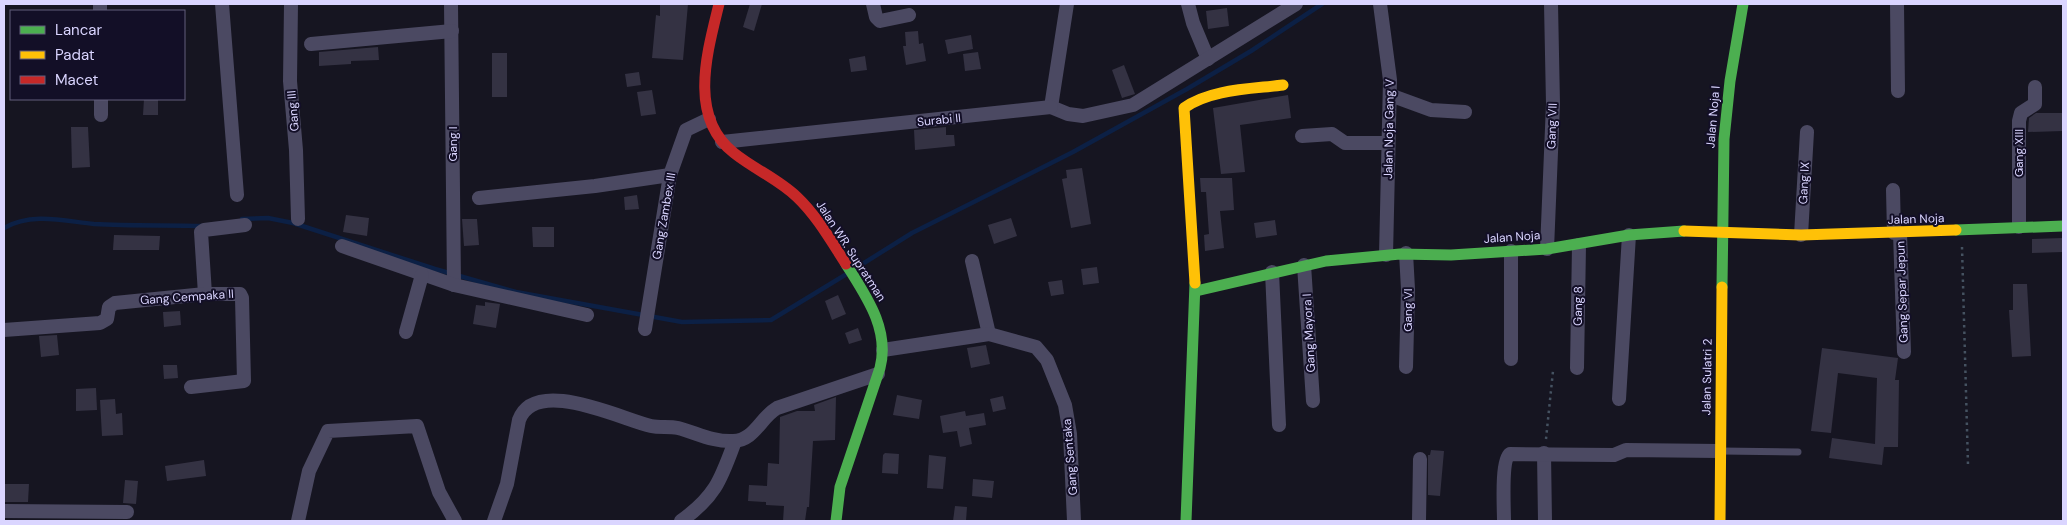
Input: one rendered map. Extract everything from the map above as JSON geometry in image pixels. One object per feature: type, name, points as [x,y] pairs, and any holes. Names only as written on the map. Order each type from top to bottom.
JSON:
[{"type":"street","points":[[222,4],[237,195]]},
{"type":"street","name":"Gang III","points":[[291,4],[290,81],[296,150],[298,219]]},
{"type":"street","name":"Gang I","points":[[451,4],[454,280]]},
{"type":"street","name":"Jalan WR. Supratman","points":[[720,4],[708,60],[706,102],[709,119],[722,142],[745,161],[780,183],[807,206],[858,283],[874,313],[882,335],[883,350],[878,374],[840,487],[836,521]]},
{"type":"street","points":[[873,4],[876,17],[880,21],[909,15]]},
{"type":"street","points":[[1067,4],[1051,107],[1068,114],[1083,116],[1126,108],[1140,102],[1290,6]]},
{"type":"street","points":[[1188,4],[1193,23],[1208,60]]},
{"type":"street","name":"Jalan Noja Gang V","points":[[1380,4],[1389,63],[1390,94],[1387,143],[1389,206],[1385,234],[1386,255]]},
{"type":"street","name":"Gang VII","points":[[1547,249],[1553,104],[1551,4]]},
{"type":"street","name":"Jalan Noja I","points":[[1724,233],[1726,116],[1742,4]]},
{"type":"street","points":[[1897,4],[1898,91]]},
{"type":"street","points":[[311,44],[452,30]]},
{"type":"street","points":[[1186,521],[1196,291],[1184,108],[1188,103],[1203,98],[1283,85]]},
{"type":"street","name":"Gang XIII","points":[[2018,228],[2019,121],[2021,113],[2035,104],[2035,87]]},
{"type":"street","points":[[1390,94],[1431,110],[1465,112]]},
{"type":"street","points":[[101,100],[101,115]]},
{"type":"street","name":"Surabi II","points":[[722,142],[1051,107]]},
{"type":"street","name":"Gang Zambex III","points":[[646,322],[670,175],[686,130],[709,119]]},
{"type":"street","name":"Gang IX","points":[[1801,235],[1807,132]]},
{"type":"street","points":[[1302,136],[1332,134],[1345,143],[1387,143]]},
{"type":"street","points":[[479,198],[595,186],[670,175]]},
{"type":"street","name":"Gang Separ Jepun","points":[[1893,190],[1904,352]]},
{"type":"street","points":[[205,294],[201,232],[204,230],[245,225]]},
{"type":"street","name":"Jalan Noja","points":[[1196,291],[1304,265],[1406,253],[1451,254],[1547,249],[1629,235],[1704,230],[1724,233],[1801,235],[2063,226]]},
{"type":"street","name":"Jalan Sulatri 2","points":[[1720,521],[1719,450],[1724,233]]},
{"type":"street","points":[[1619,399],[1629,235]]},
{"type":"street","name":"Gang 8","points":[[1577,368],[1579,245]]},
{"type":"street","points":[[342,246],[422,275],[454,280],[588,315]]},
{"type":"street","points":[[1511,251],[1511,359]]},
{"type":"street","name":"Gang VI","points":[[1406,253],[1408,289],[1406,367]]},
{"type":"street","points":[[972,260],[989,334]]},
{"type":"street","name":"Gang Mayora I","points":[[1304,265],[1313,401]]},
{"type":"street","points":[[1272,272],[1279,425]]},
{"type":"street","points":[[406,332],[422,275]]},
{"type":"street","name":"Gang Cempaka II","points":[[4,330],[100,323],[107,319],[109,307],[115,303],[205,294],[238,293],[242,296],[245,378],[240,383],[191,387]]},
{"type":"street","name":"Gang Sentaka","points":[[883,350],[989,334],[1036,347],[1047,360],[1065,405],[1070,434],[1074,521]]},
{"type":"street","points":[[494,521],[507,484],[522,411],[543,401],[559,401],[612,412],[652,426],[677,428],[713,440],[735,441],[752,434],[762,419],[777,408],[878,374]]},
{"type":"street","points":[[298,521],[308,471],[328,432],[417,426],[439,492],[455,521]]},
{"type":"street","points":[[681,521],[700,506],[720,484],[735,441]]},
{"type":"street","points":[[1504,521],[1504,468],[1507,455],[1544,453],[1614,454],[1626,450],[1719,450]]},
{"type":"street","points":[[1544,453],[1545,521]]},
{"type":"street","points":[[1419,521],[1420,459]]},
{"type":"street","points":[[4,511],[127,512]]},
{"type":"lane","points":[[1719,450],[1798,452]]},
{"type":"path","points":[[1961,230],[1968,465]]},
{"type":"path","points":[[1544,453],[1553,371]]},
{"type":"building","points":[[660,4],[688,4],[683,60],[652,58],[656,15],[660,16]]},
{"type":"building","points":[[750,4],[762,4],[754,31],[743,27]]},
{"type":"building","points":[[1227,8],[1229,26],[1208,29],[1206,11]]},
{"type":"building","points":[[918,31],[919,44],[923,43],[926,61],[906,65],[903,46],[906,46],[905,32]]},
{"type":"building","points":[[971,35],[973,49],[948,54],[945,40]]},
{"type":"building","points":[[378,47],[379,60],[351,61],[351,64],[319,66],[319,52]]},
{"type":"building","points":[[978,52],[981,69],[965,71],[963,54]]},
{"type":"building","points":[[492,53],[507,53],[507,97],[492,97]]},
{"type":"building","points":[[865,56],[867,70],[851,72],[849,59]]},
{"type":"building","points":[[1124,65],[1135,94],[1122,98],[1112,70]]},
{"type":"building","points":[[639,72],[641,85],[627,87],[625,74]]},
{"type":"building","points":[[652,90],[656,114],[641,116],[637,92]]},
{"type":"building","points":[[1288,95],[1291,118],[1240,125],[1245,172],[1221,174],[1213,108]]},
{"type":"building","points":[[144,100],[158,100],[158,115],[143,115]]},
{"type":"building","points":[[2036,113],[2063,113],[2063,131],[2028,132],[2029,118]]},
{"type":"building","points":[[71,127],[88,127],[90,167],[72,168]]},
{"type":"building","points":[[946,127],[946,135],[954,135],[955,146],[915,150],[914,130]]},
{"type":"building","points":[[1082,168],[1091,224],[1071,228],[1062,179],[1067,178],[1066,170]]},
{"type":"building","points":[[1200,178],[1232,178],[1234,210],[1220,211],[1224,248],[1205,251],[1204,235],[1209,234],[1206,192],[1201,192]]},
{"type":"building","points":[[637,195],[639,209],[625,210],[624,197]]},
{"type":"building","points":[[346,215],[369,218],[367,236],[343,232]]},
{"type":"building","points":[[1011,218],[1017,236],[994,244],[988,225]]},
{"type":"building","points":[[462,219],[477,219],[479,245],[464,246]]},
{"type":"building","points":[[1275,220],[1277,235],[1256,238],[1254,223]]},
{"type":"building","points":[[532,227],[554,227],[554,247],[533,247]]},
{"type":"building","points":[[114,235],[160,236],[159,250],[113,250]]},
{"type":"building","points":[[2063,238],[2063,252],[2032,253],[2032,239]]},
{"type":"building","points":[[1097,267],[1099,283],[1083,285],[1081,269]]},
{"type":"building","points":[[1062,280],[1064,294],[1051,296],[1048,282]]},
{"type":"building","points":[[2013,284],[2027,284],[2031,356],[2012,357],[2009,310],[2013,310]]},
{"type":"building","points":[[838,295],[846,314],[832,320],[825,301]]},
{"type":"building","points":[[485,302],[500,304],[496,328],[473,324],[476,305],[485,306]]},
{"type":"building","points":[[180,311],[181,325],[164,327],[163,312]]},
{"type":"building","points":[[858,328],[862,340],[849,344],[845,333]]},
{"type":"building","points":[[57,335],[59,355],[41,357],[39,336]]},
{"type":"building","points":[[986,345],[990,364],[971,368],[967,348]]},
{"type":"building","points":[[1822,348],[1898,358],[1895,380],[1899,380],[1898,447],[1884,447],[1882,465],[1829,458],[1832,438],[1875,444],[1877,378],[1838,373],[1831,433],[1811,431]]},
{"type":"building","points":[[163,365],[177,365],[178,378],[164,379]]},
{"type":"building","points":[[96,388],[97,410],[76,411],[76,389]]},
{"type":"building","points":[[897,395],[922,400],[919,419],[893,415]]},
{"type":"building","points":[[1003,396],[1006,409],[993,412],[990,399]]},
{"type":"building","points":[[836,397],[835,440],[813,441],[809,507],[807,507],[805,521],[783,521],[784,506],[748,501],[749,485],[767,486],[768,463],[779,464],[780,417],[797,411],[815,411],[814,405]]},
{"type":"building","points":[[115,399],[116,414],[122,413],[123,435],[102,436],[100,400]]},
{"type":"building","points":[[965,411],[966,416],[984,413],[986,425],[969,428],[972,444],[960,447],[957,431],[943,433],[940,416]]},
{"type":"building","points":[[1431,450],[1444,451],[1440,496],[1428,495],[1428,455],[1430,455]]},
{"type":"building","points":[[885,453],[899,454],[898,474],[882,473],[883,455]]},
{"type":"building","points":[[929,455],[946,457],[943,489],[927,488]]},
{"type":"building","points":[[204,460],[206,476],[167,481],[165,466]]},
{"type":"building","points":[[973,479],[994,481],[992,498],[972,496]]},
{"type":"building","points":[[125,480],[138,481],[136,504],[123,503]]},
{"type":"building","points":[[4,484],[29,484],[28,502],[4,502]]},
{"type":"building","points":[[955,506],[967,507],[966,521],[953,521]]},
{"type":"waterway","points":[[856,268],[912,233],[1073,152],[1187,89],[1251,51],[1322,4]]},
{"type":"waterway","points":[[242,219],[268,218],[293,223],[435,269],[516,292],[682,322],[771,320],[845,275]]},
{"type":"waterway","points":[[4,228],[15,223],[37,219],[108,225],[203,226]]},
{"type":"traffic: fast","points":[[1722,287],[1724,139],[1730,81],[1743,4]]},
{"type":"traffic: fast","points":[[1956,230],[2063,226]]},
{"type":"traffic: fast","points":[[1196,291],[1326,261],[1400,254],[1451,255],[1547,249],[1629,235],[1684,231]]},
{"type":"traffic: fast","points":[[836,521],[840,487],[880,368],[882,354],[882,340],[874,313],[846,264]]},
{"type":"traffic: fast","points":[[1186,521],[1195,283]]},
{"type":"traffic: slow","points":[[1195,283],[1184,108],[1194,102],[1219,93],[1283,85]]},
{"type":"traffic: slow","points":[[1684,231],[1801,235],[1956,230]]},
{"type":"traffic: slow","points":[[1720,521],[1722,287]]},
{"type":"traffic: jam","points":[[719,4],[706,63],[706,103],[711,121],[720,138],[734,153],[782,185],[804,204],[846,264]]}]
